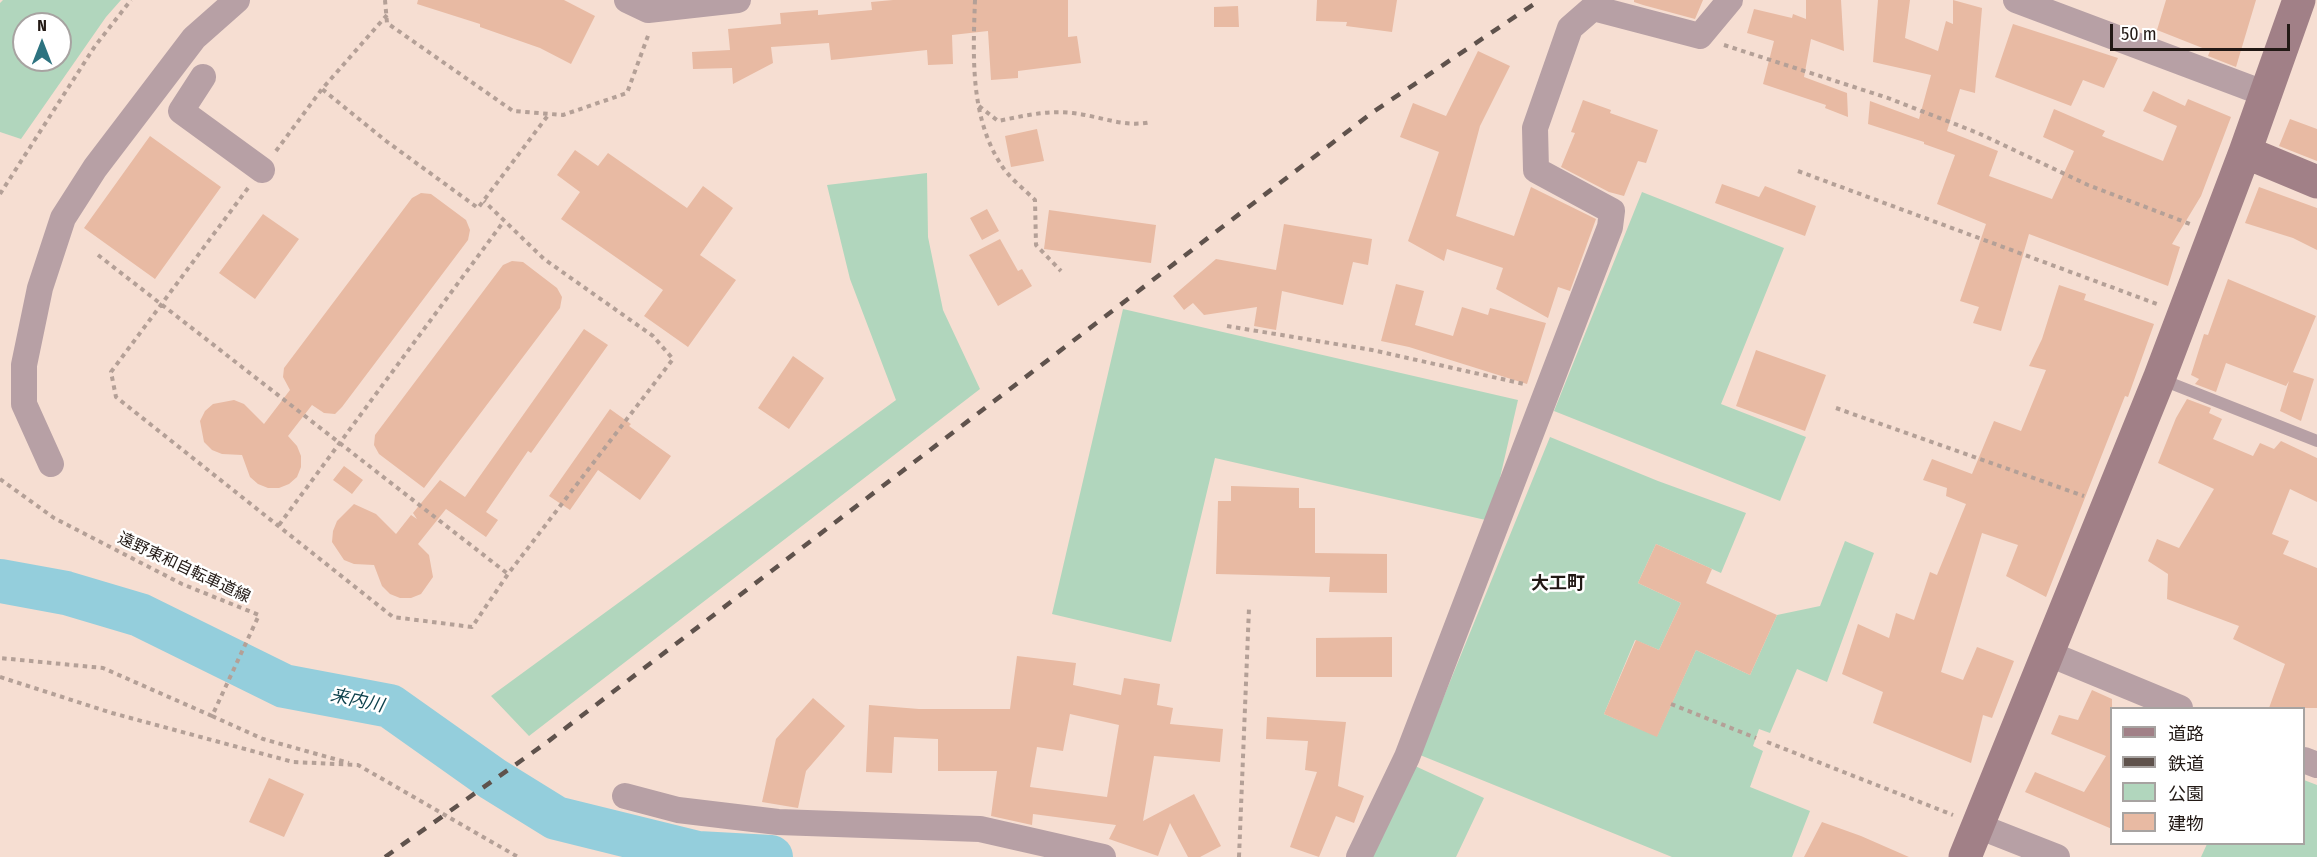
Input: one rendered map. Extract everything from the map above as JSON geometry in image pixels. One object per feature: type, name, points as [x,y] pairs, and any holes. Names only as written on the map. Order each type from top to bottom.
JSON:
[{"type":"street","points":[[51,464],[24,404],[24,365],[40,288],[63,218],[95,168],[194,39],[237,0]]},
{"type":"street","points":[[627,0],[648,10],[738,0]]},
{"type":"street","points":[[1359,857],[1407,757],[1610,227],[1612,211],[1536,170],[1535,128],[1570,28],[1593,8],[1700,36],[1730,0]]},
{"type":"street","points":[[2016,0],[2266,94]]},
{"type":"street","points":[[1965,857],[2159,379],[2245,152],[2299,0]]},
{"type":"street","points":[[203,77],[181,111],[261,170]]},
{"type":"street","points":[[2245,152],[2317,182]]},
{"type":"street","points":[[2047,653],[2178,707]]},
{"type":"street","points":[[625,796],[678,810],[778,822],[980,829],[1103,857]]},
{"type":"street","points":[[1978,826],[2057,857]]},
{"type":"lane","points":[[2159,379],[2317,441]]},
{"type":"path","points":[[0,194],[95,46],[131,0]]},
{"type":"path","points":[[385,0],[387,23],[513,111],[563,115],[627,93],[651,27]]},
{"type":"path","points":[[975,0],[973,48],[981,123],[1000,165],[1035,200],[1036,245],[1061,271]]},
{"type":"path","points":[[387,15],[322,89],[111,372],[116,397],[393,617],[472,627],[508,574],[673,359],[653,336],[544,259],[484,201]]},
{"type":"path","points":[[1700,36],[1888,98],[1978,133],[2088,185],[2213,233]]},
{"type":"path","points":[[322,89],[386,141],[478,208],[549,114]]},
{"type":"path","points":[[979,105],[998,121],[1038,113],[1072,113],[1137,125],[1151,122]]},
{"type":"path","points":[[1798,171],[2183,313]]},
{"type":"path","points":[[279,525],[504,221]]},
{"type":"path","points":[[98,255],[508,574]]},
{"type":"path","points":[[1227,326],[1372,350],[1548,390]]},
{"type":"path","points":[[1836,408],[2108,504]]},
{"type":"path","name":"遠野東和自転車道線","points":[[0,479],[54,518],[182,584],[259,615],[212,716]]},
{"type":"path","points":[[1239,857],[1249,608]]},
{"type":"path","points":[[0,658],[103,668],[263,739],[358,765],[518,857]]},
{"type":"path","points":[[0,677],[112,713],[293,762],[358,765]]},
{"type":"path","points":[[1671,704],[1756,738]]},
{"type":"path","points":[[1767,742],[1978,826]]},
{"type":"green space","points":[[3,0],[121,0],[106,17],[72,66],[72,12],[12,12],[12,72],[68,72],[21,139],[0,132],[0,3]]},
{"type":"green space","points":[[927,173],[928,237],[943,310],[980,389],[529,736],[491,696],[896,400],[850,279],[827,185]]},
{"type":"green space","points":[[1642,192],[1784,248],[1721,404],[1806,437],[1780,501],[1554,411]]},
{"type":"green space","points":[[1123,309],[1518,400],[1490,521],[1215,458],[1171,642],[1052,614]]},
{"type":"green space","points":[[1550,437],[1658,481],[1746,513],[1721,573],[1656,544],[1638,583],[1681,603],[1659,650],[1635,640],[1604,714],[1657,736],[1696,650],[1750,675],[1777,615],[1820,606],[1845,541],[1874,553],[1827,682],[1797,669],[1770,733],[1759,729],[1753,746],[1763,751],[1750,787],[1810,811],[1792,857],[1672,857],[1420,755]]},
{"type":"green space","points":[[1413,765],[1484,798],[1456,857],[1368,857]]},
{"type":"green space","points":[[2305,780],[2317,785],[2317,857],[2201,857],[2207,845],[2305,845]]},
{"type":"building","points":[[418,0],[564,0],[595,16],[571,64],[540,48],[480,27],[480,24],[417,4]]},
{"type":"building","points":[[1068,0],[1068,37],[1077,36],[1081,63],[1018,71],[1018,78],[991,80],[988,31],[952,35],[953,64],[928,65],[927,50],[831,60],[829,43],[771,47],[773,63],[733,84],[732,68],[693,69],[692,52],[730,50],[728,29],[781,24],[780,13],[818,10],[818,15],[872,10],[871,2]]},
{"type":"building","points":[[1317,0],[1397,0],[1392,32],[1346,26],[1347,22],[1316,21]]},
{"type":"building","points":[[1634,0],[1703,0],[1695,19],[1643,5]]},
{"type":"building","points":[[1806,0],[1841,0],[1844,51],[1811,39],[1804,77],[1847,93],[1848,117],[1825,108],[1826,105],[1763,84],[1774,41],[1747,33],[1754,9],[1792,18],[1793,14],[1806,19]]},
{"type":"building","points":[[1878,0],[1910,0],[1905,38],[1938,51],[1946,21],[1953,24],[1953,0],[1982,8],[1975,93],[1960,89],[1947,131],[1998,151],[1989,176],[2052,199],[2074,151],[2043,137],[2054,109],[2105,131],[2102,136],[2163,161],[2177,126],[2143,111],[2153,91],[2185,106],[2188,99],[2231,117],[2201,196],[2172,244],[2180,247],[2168,286],[2029,234],[2001,331],[1973,323],[1979,307],[1960,301],[1986,224],[1937,204],[1955,155],[1924,144],[1924,142],[1868,124],[1870,101],[1919,119],[1931,75],[1873,62]]},
{"type":"building","points":[[2166,0],[2256,0],[2236,67],[2208,56],[2210,51],[2157,30]]},
{"type":"building","points":[[1238,6],[1239,27],[1214,27],[1214,7]]},
{"type":"building","points":[[2013,24],[2118,58],[2104,88],[2083,80],[2071,106],[1995,77]]},
{"type":"building","points":[[1478,51],[1510,66],[1480,126],[1456,216],[1514,236],[1531,187],[1596,219],[1570,291],[1558,287],[1548,318],[1496,289],[1503,268],[1447,249],[1444,261],[1408,241],[1439,152],[1400,137],[1413,103],[1446,116]]},
{"type":"building","points":[[1583,100],[1611,110],[1610,113],[1658,130],[1646,163],[1638,161],[1624,196],[1609,192],[1561,167],[1575,133],[1571,132]]},
{"type":"building","points":[[2290,119],[2317,129],[2317,161],[2279,146]]},
{"type":"building","points":[[1037,129],[1044,161],[1011,167],[1005,136]]},
{"type":"building","points":[[150,136],[221,187],[155,279],[84,228]]},
{"type":"building","points":[[575,150],[598,166],[608,153],[687,208],[703,186],[733,208],[700,255],[736,280],[688,347],[644,316],[663,290],[561,219],[580,192],[557,175]]},
{"type":"building","points":[[1722,184],[1759,197],[1765,186],[1816,206],[1805,236],[1715,203]]},
{"type":"building","points":[[2259,187],[2317,208],[2317,250],[2293,238],[2245,223]]},
{"type":"building","points":[[421,193],[431,194],[466,220],[470,230],[468,240],[342,407],[335,414],[324,413],[312,405],[288,436],[297,446],[301,456],[301,467],[297,477],[289,484],[279,488],[268,488],[258,484],[250,477],[242,455],[222,454],[212,450],[204,442],[200,421],[205,411],[213,404],[234,400],[244,404],[264,424],[290,390],[283,377],[284,368],[412,198]]},
{"type":"building","points":[[987,209],[999,231],[982,240],[970,218]]},
{"type":"building","points":[[1049,210],[1156,225],[1151,263],[1044,249]]},
{"type":"building","points":[[263,214],[299,239],[255,299],[219,273]]},
{"type":"building","points":[[1284,224],[1372,239],[1368,265],[1353,262],[1343,305],[1282,291],[1276,330],[1254,326],[1257,307],[1204,315],[1193,303],[1184,310],[1173,296],[1216,259],[1276,270]]},
{"type":"building","points":[[1000,239],[1018,271],[1022,269],[1032,286],[998,306],[969,255]]},
{"type":"building","points":[[512,261],[523,262],[557,288],[562,297],[560,308],[424,488],[379,454],[374,445],[375,435],[503,265]]},
{"type":"building","points":[[2228,279],[2316,316],[2293,372],[2314,379],[2301,421],[2280,411],[2289,381],[2286,386],[2226,363],[2216,392],[2195,384],[2199,379],[2191,375],[2204,334],[2208,335]]},
{"type":"building","points":[[1396,284],[1424,291],[1415,325],[1453,336],[1462,307],[1488,315],[1490,308],[1546,323],[1527,384],[1409,347],[1381,341]]},
{"type":"building","points":[[2059,285],[2086,294],[2084,300],[2154,324],[2128,397],[2125,396],[2046,597],[2006,576],[2018,545],[1982,533],[1941,672],[1963,680],[1977,647],[2014,661],[1992,718],[1983,715],[1971,763],[1873,723],[1883,692],[1842,674],[1858,624],[1889,638],[1896,613],[1914,620],[1930,572],[1937,575],[1966,504],[1946,496],[1947,488],[1923,480],[1932,459],[1972,474],[1994,421],[2021,431],[2046,370],[2029,366],[2042,339]]},
{"type":"building","points":[[584,329],[608,345],[531,453],[528,451],[486,512],[498,520],[486,537],[446,509],[418,544],[429,555],[433,577],[421,594],[411,598],[400,598],[390,594],[382,586],[374,565],[354,564],[344,560],[332,542],[333,531],[337,521],[354,504],[376,514],[396,534],[411,515],[417,519],[413,513],[440,480],[465,497]]},
{"type":"building","points":[[1756,350],[1826,375],[1805,431],[1736,406]]},
{"type":"building","points":[[793,356],[824,378],[789,429],[758,408]]},
{"type":"building","points":[[2187,399],[2211,408],[2209,413],[2222,419],[2213,439],[2253,456],[2260,443],[2274,449],[2281,441],[2317,458],[2317,502],[2290,489],[2272,534],[2289,541],[2283,554],[2317,568],[2317,708],[2269,707],[2285,664],[2233,639],[2239,626],[2167,599],[2168,574],[2148,561],[2157,539],[2179,548],[2214,489],[2158,463],[2176,418]]},
{"type":"building","points":[[610,409],[631,424],[629,426],[671,456],[640,500],[598,470],[570,510],[549,496]]},
{"type":"building","points":[[344,466],[363,480],[352,494],[333,480]]},
{"type":"building","points":[[1231,486],[1299,488],[1299,508],[1315,508],[1315,553],[1387,554],[1387,593],[1329,592],[1330,577],[1216,574],[1218,501],[1231,501]]},
{"type":"building","points":[[1656,544],[1712,569],[1706,583],[1777,615],[1750,675],[1696,650],[1657,737],[1604,714],[1636,640],[1659,650],[1681,603],[1638,583]]},
{"type":"building","points":[[1392,637],[1392,677],[1316,677],[1316,638]]},
{"type":"building","points":[[1017,656],[1076,663],[1073,685],[1121,695],[1124,678],[1160,684],[1157,705],[1173,708],[1170,724],[1223,729],[1220,762],[1154,756],[1143,821],[1194,794],[1221,846],[1200,857],[1188,857],[1170,823],[1158,856],[1109,839],[1116,825],[1033,814],[1032,825],[991,816],[997,771],[938,771],[938,739],[894,737],[892,773],[866,772],[869,705],[919,709],[1010,709]],"holes":[[[1070,714],[1119,725],[1107,797],[1030,787],[1037,747],[1063,751]]]},
{"type":"building","points":[[2092,690],[2112,699],[2112,707],[2110,707],[2110,828],[2025,792],[2035,772],[2084,792],[2106,756],[2051,734],[2059,715],[2078,720]]},
{"type":"building","points":[[813,698],[845,726],[806,771],[798,808],[762,802],[776,739]]},
{"type":"building","points":[[1267,717],[1346,722],[1338,786],[1364,796],[1354,823],[1336,816],[1319,857],[1290,847],[1317,772],[1305,770],[1308,741],[1266,739]]},
{"type":"building","points":[[269,778],[304,794],[284,837],[249,822]]},
{"type":"building","points":[[1822,822],[1861,836],[1909,857],[1804,857]]},
{"type":"waterway","name":"来内川","points":[[0,581],[66,593],[140,615],[284,686],[390,706],[493,779],[556,818],[698,853],[771,857]]},
{"type":"railway","points":[[385,857],[546,743],[1373,112],[1540,0]]},
{"type":"district","name":"大工町","points":[[1558,584]]}]
